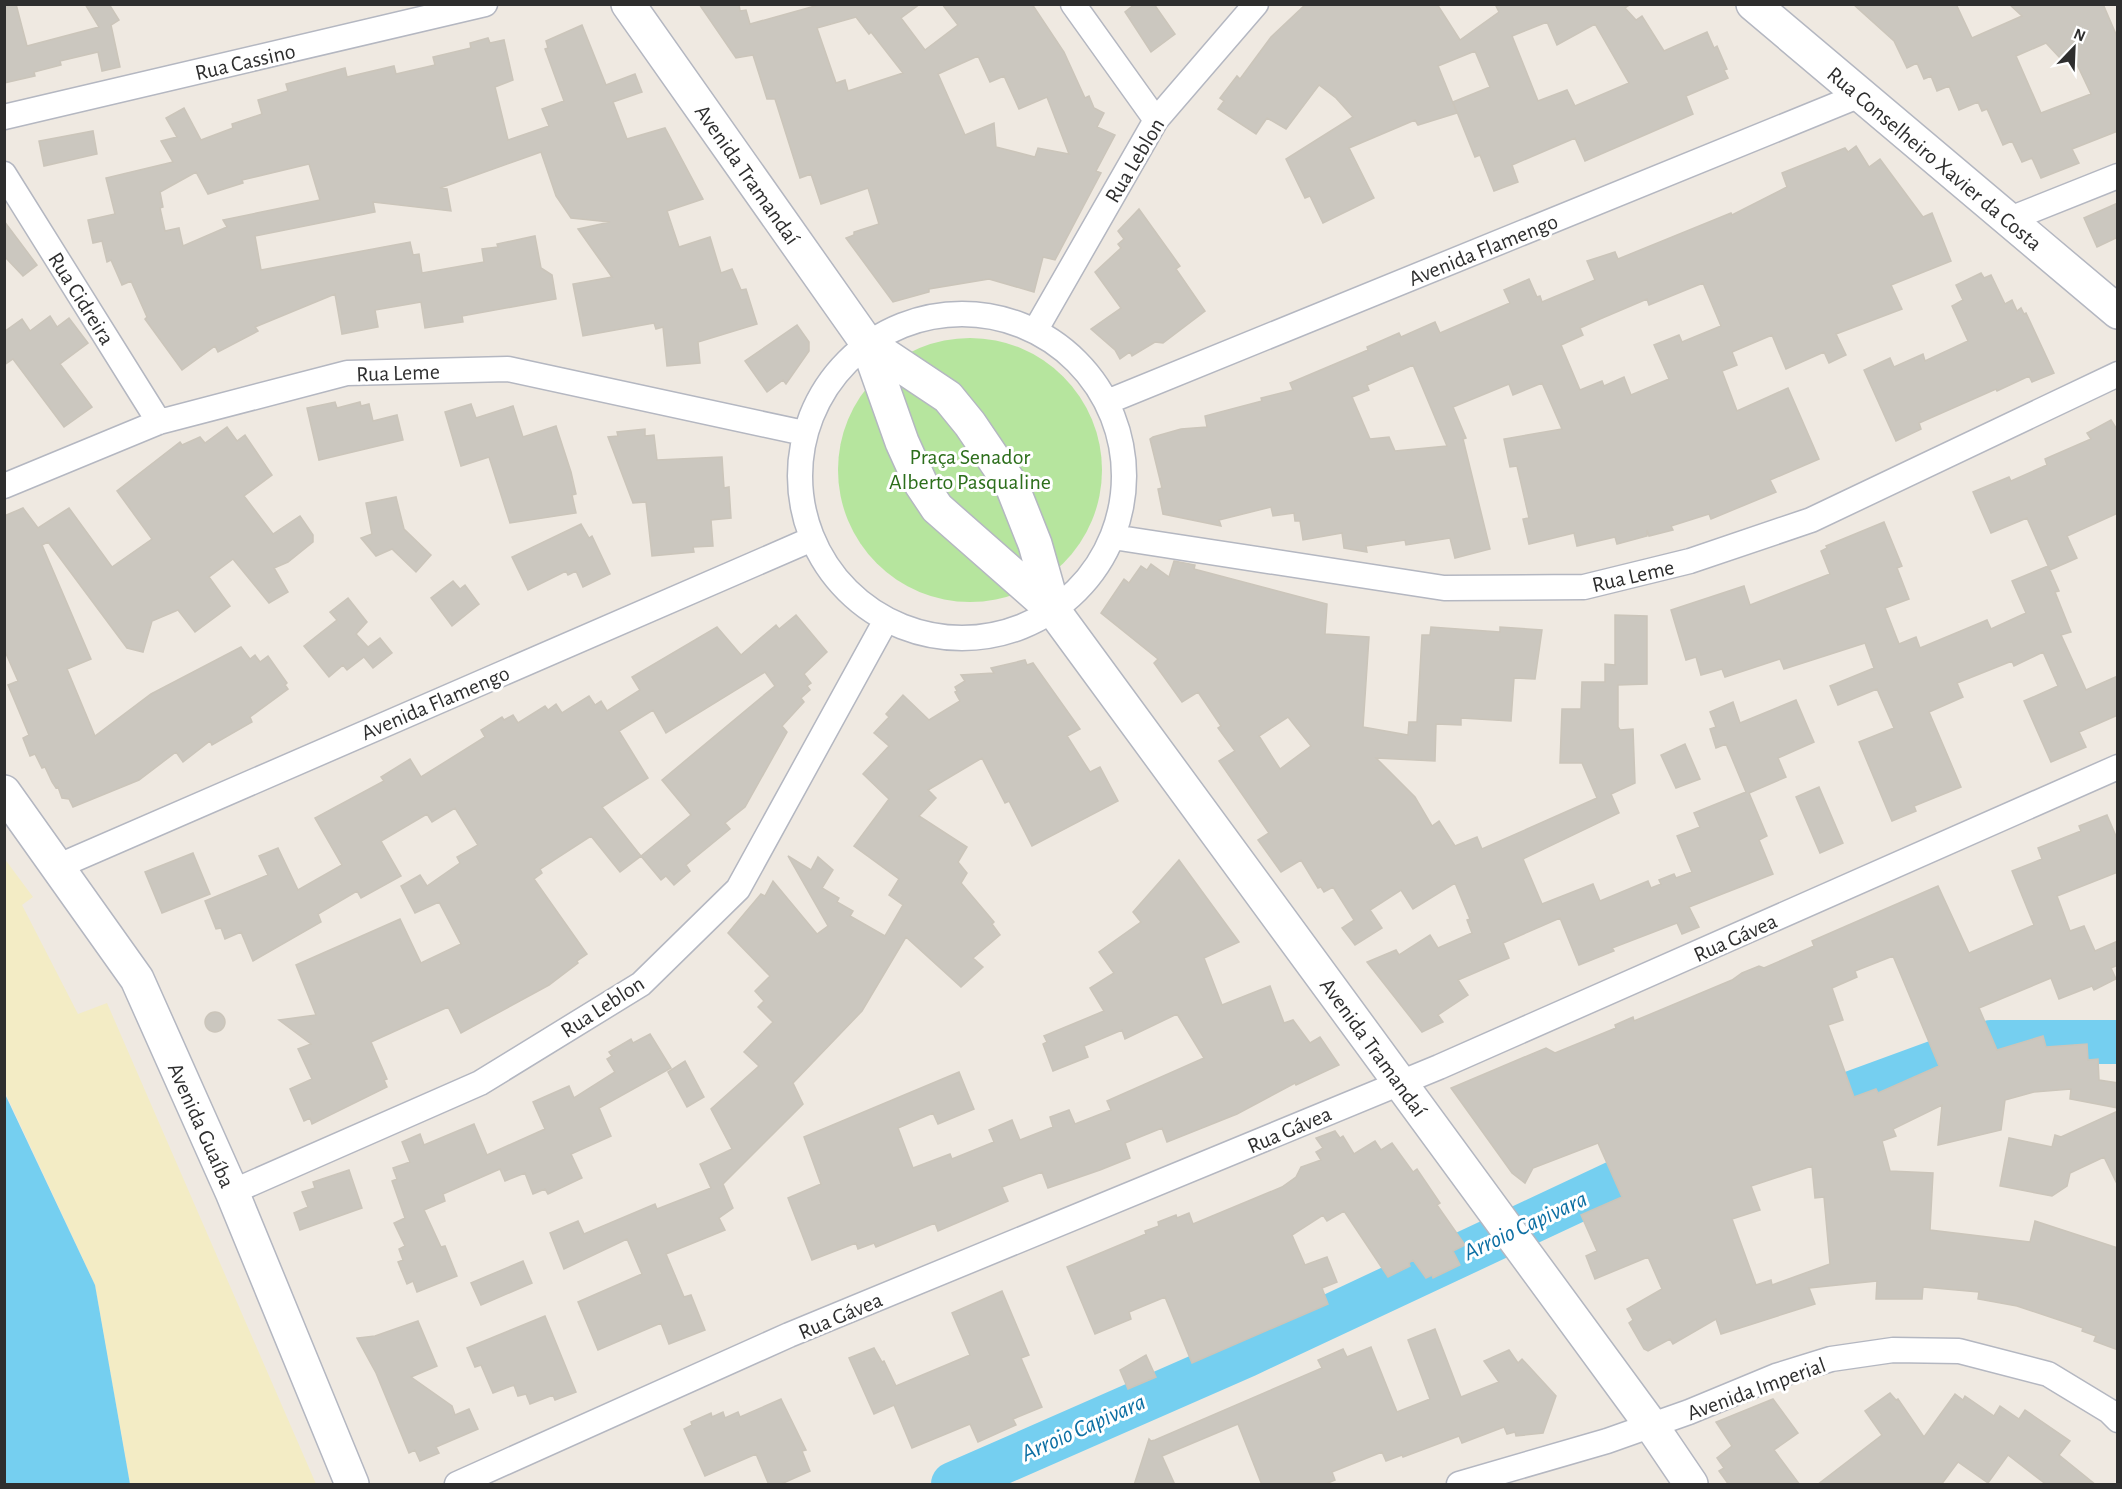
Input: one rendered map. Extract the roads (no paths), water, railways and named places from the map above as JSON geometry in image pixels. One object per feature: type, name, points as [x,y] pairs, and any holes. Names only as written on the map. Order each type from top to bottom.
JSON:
[{"type":"main road","name":"Avenida Tramandaí","points":[[628,4],[867,344],[902,442],[921,484],[937,508],[1054,611],[1651,1425],[1691,1485]]},
{"type":"main road","name":"Rua Conselheiro Xavier da Costa","points":[[1753,4],[1858,96],[2010,219],[2118,312]]},
{"type":"main road","name":"Avenida Tramandaí","points":[[867,344],[948,397],[1012,486],[1035,544],[1054,611]]},
{"type":"main road","points":[[893,415],[894,404],[904,391],[917,386],[933,386]]},
{"type":"main road","points":[[996,561],[1011,566],[1024,564],[1034,552],[1035,544]]},
{"type":"main road","name":"Avenida Guaíba","points":[[4,792],[59,866],[137,979],[232,1192],[352,1485]]},
{"type":"street","name":"Rua Cassino","points":[[4,117],[485,4]]},
{"type":"street","points":[[1073,4],[1156,120]]},
{"type":"street","name":"Rua Leblon","points":[[1035,331],[1156,120],[1256,4]]},
{"type":"street","name":"Avenida Flamengo","points":[[1107,402],[1858,96]]},
{"type":"street","name":"Rua Cidreira","points":[[4,174],[159,422]]},
{"type":"street","points":[[2010,219],[2118,176]]},
{"type":"street","points":[[988,316],[1035,331],[1077,361],[1107,402],[1122,445],[1125,490],[1113,537],[1089,579],[1054,611],[1014,630],[971,638],[927,635],[886,620],[838,582],[812,538],[799,486],[804,433],[828,383],[867,344],[925,318],[988,316]]},
{"type":"street","name":"Rua Leme","points":[[4,486],[159,422],[347,373],[508,369],[804,433]]},
{"type":"street","name":"Rua Leme","points":[[1113,537],[1443,588],[1584,587],[1690,561],[1810,520],[2118,374]]},
{"type":"street","name":"Avenida Flamengo","points":[[59,866],[812,538]]},
{"type":"street","name":"Rua Leblon","points":[[232,1192],[480,1083],[641,984],[738,889],[886,620]]},
{"type":"street","name":"Rua Gávea","points":[[457,1485],[789,1335],[1400,1083],[1941,847],[2118,767]]},
{"type":"street","name":"Avenida Imperial","points":[[1459,1485],[1651,1425],[1776,1376],[1832,1359],[1893,1350],[1959,1352],[2048,1374],[2109,1411],[2118,1420]]},
{"type":"water","points":[[4,1092],[95,1285],[130,1484],[5,1484]]},
{"type":"waterway","name":"Arroio Capivara","points":[[1797,1113],[1991,1042],[2118,1042]]},
{"type":"waterway","name":"Arroio Capivara","points":[[953,1484],[1247,1355],[1644,1169],[1669,1160]]},
{"type":"park label","name":"Praça Senador Alberto Pasqualine","points":[[970,468]]}]
